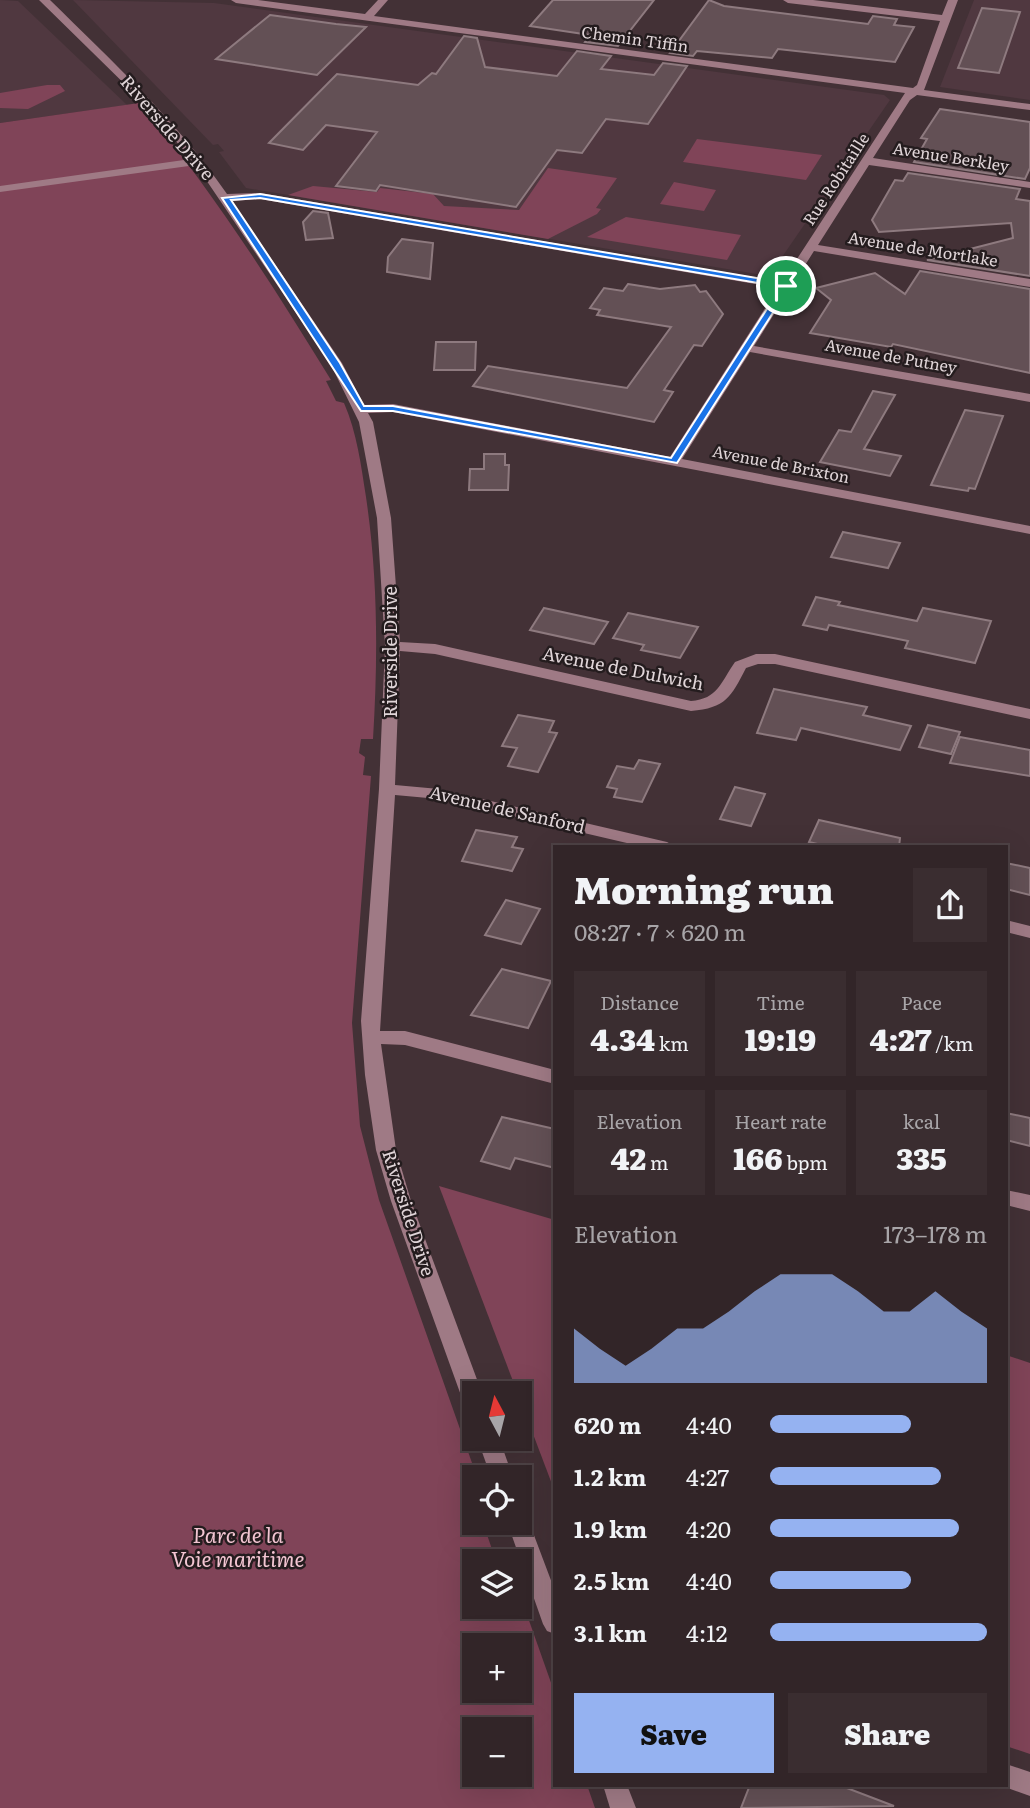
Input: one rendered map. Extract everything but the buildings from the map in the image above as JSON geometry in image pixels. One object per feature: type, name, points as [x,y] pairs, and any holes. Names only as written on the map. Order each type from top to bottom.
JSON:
[{"type":"street","name":"Riverside Drive","points":[[44,0],[147,100],[199,161],[336,363],[361,409],[370,439],[384,518],[393,646],[387,789],[370,1037],[386,1150],[401,1200],[467,1381]]},
{"type":"street","name":"Chemin Tiffin","points":[[236,0],[1030,107]]},
{"type":"street","points":[[367,18],[383,0]]},
{"type":"street","points":[[788,0],[947,19]]},
{"type":"street","name":"Rue Robitaille","points":[[674,461],[906,98],[922,86],[953,0]]},
{"type":"street","name":"Avenue Berkley","points":[[868,160],[1030,185]]},
{"type":"street","points":[[0,188],[199,161]]},
{"type":"street","points":[[226,198],[260,196],[786,286]]},
{"type":"street","name":"Avenue de Mortlake","points":[[811,247],[1030,283]]},
{"type":"street","name":"Avenue de Putney","points":[[746,348],[1030,398]]},
{"type":"street","name":"Avenue de Brixton","points":[[361,409],[393,408],[1030,530]]},
{"type":"street","name":"Avenue de Dulwich","points":[[393,646],[435,649],[691,706],[711,705],[721,699],[740,665],[756,659],[775,659],[1030,714]]},
{"type":"street","name":"Avenue de Sanford","points":[[387,789],[439,794],[658,845]]},
{"type":"street","points":[[1008,926],[1030,932]]},
{"type":"street","points":[[370,1037],[405,1038],[553,1076]]},
{"type":"street","points":[[1008,1198],[1030,1203]]},
{"type":"street","points":[[523,1535],[553,1618]]},
{"type":"street","points":[[1008,1777],[1030,1784]]},
{"type":"street","points":[[616,1787],[623,1808]]},
{"type":"shaded area","points":[[0,0],[18,1],[127,105],[0,123]]},
{"type":"shaded area","points":[[73,0],[214,3],[884,95],[890,100],[769,276],[246,188],[219,152],[224,151],[218,144],[213,145]]},
{"type":"shaded area","points":[[974,0],[1030,0],[1030,100],[940,87]]},
{"type":"green space","points":[[60,85],[65,91],[28,109],[0,108],[0,93]]},
{"type":"green space","name":"Parc de la Voie maritime","points":[[139,103],[166,135],[240,237],[331,380],[326,381],[336,401],[344,403],[348,414],[358,449],[366,497],[376,618],[373,739],[361,739],[359,753],[365,757],[363,775],[371,776],[352,1023],[360,1126],[379,1200],[462,1435],[462,1451],[468,1451],[473,1465],[462,1465],[462,1535],[487,1535],[492,1549],[462,1549],[462,1619],[528,1619],[553,1688],[553,1787],[588,1787],[595,1808],[0,1808],[0,123]]},
{"type":"green space","points":[[697,139],[822,155],[806,180],[683,162]]},
{"type":"green space","points":[[548,168],[617,178],[596,208],[601,209],[597,214],[548,239],[288,195],[313,186],[377,192],[380,188],[433,194],[444,206],[519,210]]},
{"type":"green space","points":[[674,182],[716,190],[704,211],[660,204]]},
{"type":"green space","points":[[626,217],[741,235],[727,260],[587,237]]},
{"type":"green space","points":[[439,1186],[553,1219],[553,1487],[532,1431],[532,1381],[513,1381]]},
{"type":"green space","points":[[1008,1356],[1030,1363],[1030,1754],[1008,1747]]},
{"type":"route","points":[[260,196],[786,286],[674,461],[393,408],[361,409],[336,363],[226,198],[260,196]]}]
